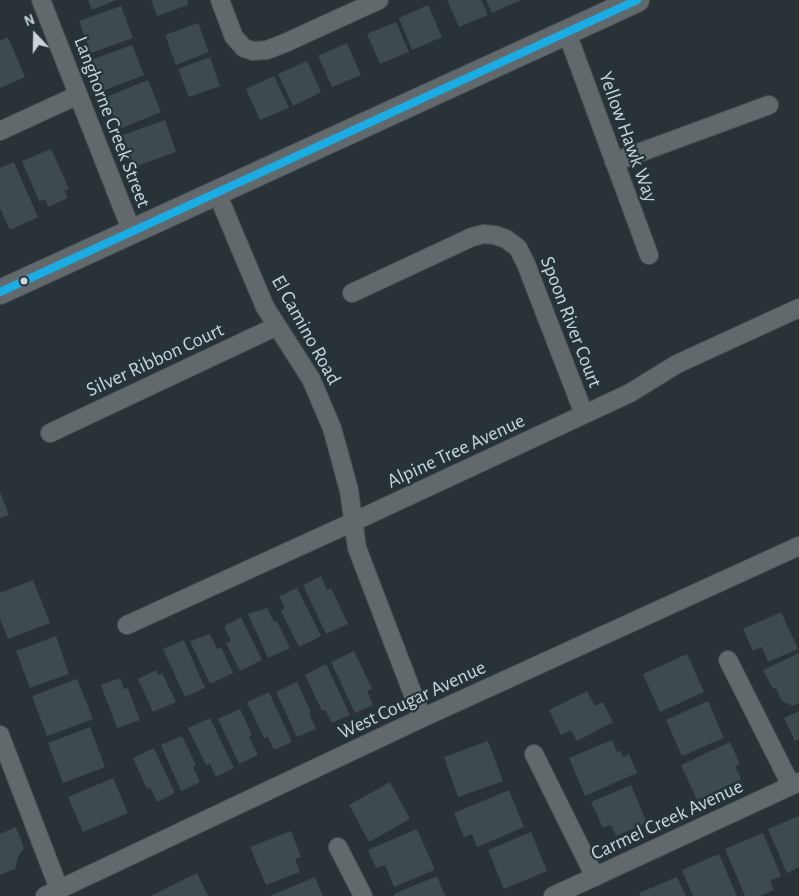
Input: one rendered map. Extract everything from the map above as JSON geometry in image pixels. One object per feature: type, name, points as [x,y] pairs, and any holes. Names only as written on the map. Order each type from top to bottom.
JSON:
[{"type":"street","name":"Langhorne Creek Street","points":[[41,0],[132,232]]},
{"type":"street","points":[[220,0],[234,37],[244,48],[253,51],[267,50],[379,0]]},
{"type":"street","points":[[0,292],[637,0]]},
{"type":"street","name":"Yellow Hawk Way","points":[[567,33],[649,255]]},
{"type":"street","points":[[0,131],[78,95]]},
{"type":"street","points":[[614,162],[769,105]]},
{"type":"street","name":"El Camino Road","points":[[217,193],[265,307],[311,378],[332,428],[349,490],[357,548],[422,718]]},
{"type":"street","name":"Spoon River Court","points":[[352,293],[472,236],[484,234],[506,239],[518,248],[526,264],[584,414]]},
{"type":"street","name":"Alpine Tree Avenue","points":[[127,625],[630,393],[677,364],[799,308]]},
{"type":"street","name":"Silver Ribbon Court","points":[[50,433],[277,326]]},
{"type":"street","name":"West Cougar Avenue","points":[[52,893],[422,718],[799,546]]},
{"type":"street","points":[[728,660],[795,784]]},
{"type":"street","points":[[0,735],[52,893]]},
{"type":"street","points":[[534,754],[595,877]]},
{"type":"street","name":"Carmel Creek Avenue","points":[[553,896],[795,784]]},
{"type":"street","points":[[338,847],[363,896]]},
{"type":"building","points":[[88,0],[116,0],[92,10]]},
{"type":"building","points":[[151,0],[187,0],[188,5],[157,16]]},
{"type":"building","points":[[447,0],[481,0],[488,15],[459,27]]},
{"type":"building","points":[[486,0],[521,0],[492,13]]},
{"type":"building","points":[[428,5],[442,37],[412,50],[399,18]]},
{"type":"building","points":[[121,6],[133,38],[91,53],[79,21]]},
{"type":"building","points":[[396,22],[409,52],[380,64],[367,34]]},
{"type":"building","points":[[198,23],[209,52],[176,65],[165,35]]},
{"type":"building","points":[[8,37],[25,77],[0,88],[0,41]]},
{"type":"building","points":[[347,43],[361,75],[332,87],[318,56]]},
{"type":"building","points":[[132,45],[144,75],[103,91],[91,60]]},
{"type":"building","points":[[210,57],[220,86],[189,97],[178,69]]},
{"type":"building","points":[[307,61],[321,92],[293,106],[278,74]]},
{"type":"building","points":[[274,76],[289,108],[260,120],[246,89]]},
{"type":"building","points":[[148,80],[161,112],[119,129],[106,97]]},
{"type":"building","points":[[165,120],[176,152],[134,167],[123,135]]},
{"type":"building","points":[[51,149],[69,189],[64,191],[68,198],[48,207],[45,199],[39,201],[22,161]]},
{"type":"building","points":[[14,162],[38,217],[10,230],[0,208],[0,168]]},
{"type":"building","points":[[0,492],[9,515],[0,518]]},
{"type":"building","points":[[321,576],[327,590],[331,588],[348,624],[326,634],[303,585]]},
{"type":"building","points":[[33,580],[50,623],[8,639],[0,619],[0,593]]},
{"type":"building","points":[[297,588],[321,636],[299,647],[281,611],[285,608],[279,596]]},
{"type":"building","points":[[267,608],[274,622],[277,621],[290,648],[268,658],[248,614]]},
{"type":"building","points":[[781,612],[798,649],[768,662],[762,647],[753,651],[743,629]]},
{"type":"building","points":[[241,617],[262,660],[240,671],[226,643],[231,641],[224,626]]},
{"type":"building","points":[[210,634],[217,649],[221,647],[233,673],[210,684],[190,641]]},
{"type":"building","points":[[56,636],[69,674],[30,688],[16,651]]},
{"type":"building","points":[[184,640],[205,688],[185,697],[163,649]]},
{"type":"building","points":[[354,651],[372,689],[367,691],[373,705],[355,713],[331,662]]},
{"type":"building","points":[[799,653],[799,703],[793,706],[782,701],[776,688],[773,689],[763,670]]},
{"type":"building","points":[[687,654],[704,692],[660,712],[643,674]]},
{"type":"building","points":[[326,664],[350,715],[332,723],[325,710],[322,711],[305,675]]},
{"type":"building","points":[[156,670],[158,675],[162,673],[176,702],[153,712],[138,679]]},
{"type":"building","points":[[120,678],[124,689],[128,688],[140,720],[117,728],[101,685]]},
{"type":"building","points":[[77,679],[93,719],[47,736],[32,696]]},
{"type":"building","points":[[297,682],[311,712],[309,713],[316,729],[297,737],[276,692]]},
{"type":"building","points":[[587,691],[595,706],[603,702],[613,722],[577,741],[571,730],[561,735],[549,710]]},
{"type":"building","points":[[269,692],[292,742],[274,750],[268,737],[264,738],[247,702]]},
{"type":"building","points":[[708,701],[724,738],[682,756],[666,720]]},
{"type":"building","points":[[240,709],[252,735],[249,737],[258,755],[239,764],[218,719]]},
{"type":"building","points":[[799,711],[799,739],[795,741],[784,718]]},
{"type":"building","points":[[210,718],[234,768],[216,777],[210,764],[206,765],[188,728]]},
{"type":"building","points":[[90,727],[105,767],[63,783],[48,743]]},
{"type":"building","points":[[182,736],[196,765],[193,767],[200,782],[181,791],[161,745]]},
{"type":"building","points":[[612,740],[617,752],[620,751],[623,757],[629,754],[637,773],[585,796],[569,758]]},
{"type":"building","points":[[488,741],[503,781],[458,797],[444,757]]},
{"type":"building","points":[[730,742],[740,764],[735,766],[741,779],[697,800],[681,765]]},
{"type":"building","points":[[154,748],[175,793],[157,802],[150,787],[147,789],[133,758]]},
{"type":"building","points":[[113,778],[128,813],[83,832],[68,797]]},
{"type":"building","points":[[390,782],[410,819],[369,842],[349,805]]},
{"type":"building","points":[[631,785],[647,823],[616,836],[611,825],[603,828],[591,802]]},
{"type":"building","points":[[509,790],[524,827],[477,847],[472,834],[464,837],[454,813]]},
{"type":"building","points":[[799,816],[799,867],[787,873],[768,829]]},
{"type":"building","points":[[16,827],[24,848],[18,857],[15,869],[0,875],[0,834]]},
{"type":"building","points":[[417,829],[435,870],[394,887],[385,865],[376,868],[368,850]]},
{"type":"building","points":[[291,831],[301,857],[295,859],[300,872],[266,885],[250,847]]},
{"type":"building","points":[[531,832],[547,871],[504,889],[488,850]]},
{"type":"building","points":[[763,833],[781,876],[770,881],[774,890],[760,896],[745,896],[725,849]]},
{"type":"building","points":[[719,854],[737,896],[693,896],[682,870]]},
{"type":"building","points":[[197,873],[208,896],[151,896]]},
{"type":"building","points":[[437,876],[445,896],[394,896],[394,894]]},
{"type":"building","points":[[315,877],[323,896],[270,896]]},
{"type":"building","points":[[677,877],[686,896],[640,896],[639,893]]},
{"type":"transit line","points":[[0,292],[637,0]]}]
